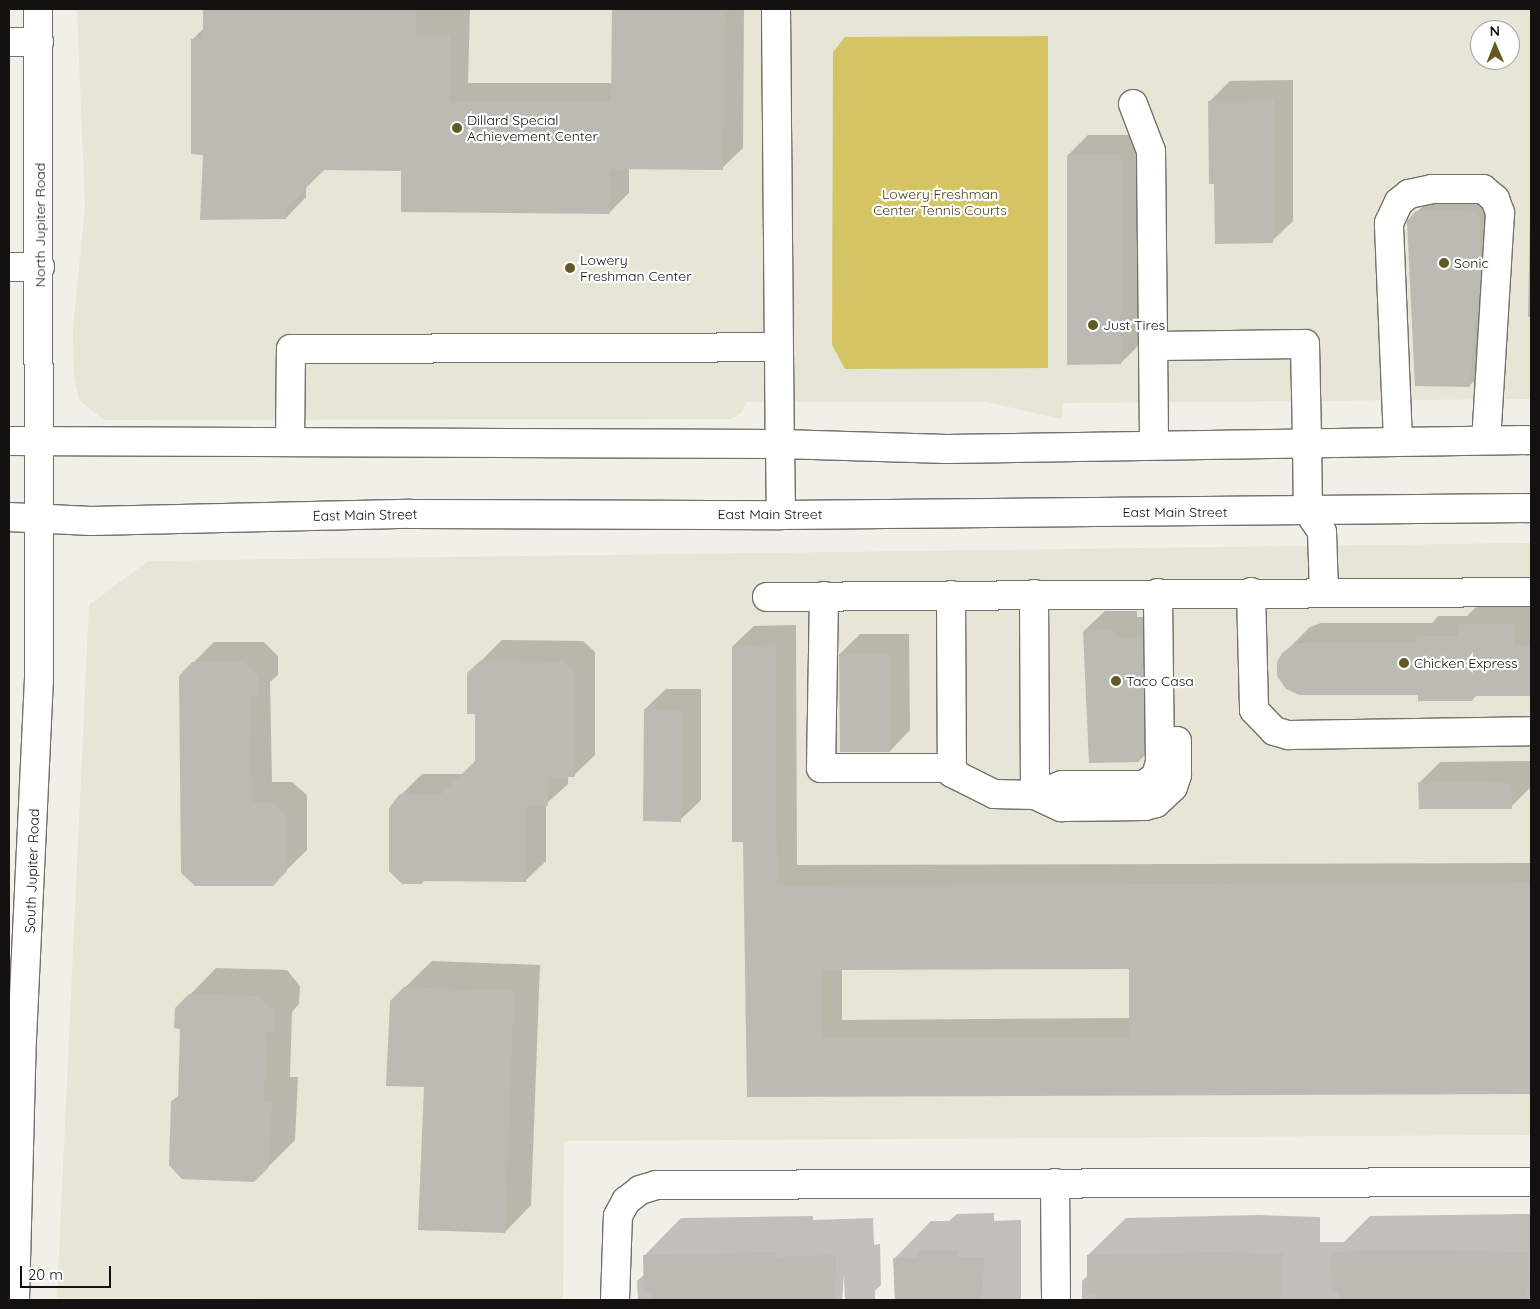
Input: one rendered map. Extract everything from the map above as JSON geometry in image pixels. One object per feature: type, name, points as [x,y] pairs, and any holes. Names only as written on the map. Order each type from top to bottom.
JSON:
[{"type":"main road","name":"North Jupiter Road","points":[[38,9],[41,441]]},
{"type":"main road","points":[[776,9],[780,515]]},
{"type":"main road","points":[[9,42],[39,42]]},
{"type":"main road","points":[[1133,104],[1151,151],[1154,444]]},
{"type":"main road","points":[[1398,440],[1389,223],[1392,212],[1404,198],[1420,190],[1432,189],[1483,189],[1495,199],[1500,213],[1486,440]]},
{"type":"main road","points":[[9,267],[40,267]]},
{"type":"main road","points":[[1153,346],[1305,344],[1308,511],[1322,532],[1324,591]]},
{"type":"main road","points":[[290,442],[290,349],[778,347]]},
{"type":"main road","points":[[9,441],[780,444],[947,449],[1306,441],[1531,440]]},
{"type":"main road","name":"South Jupiter Road","points":[[15,1300],[22,1039],[20,880],[40,680],[41,441]]},
{"type":"main road","name":"East Main Street","points":[[9,517],[90,521],[596,512],[780,515],[1531,508]]},
{"type":"main road","points":[[767,597],[1324,591],[1531,592]]},
{"type":"main road","points":[[1251,592],[1254,710],[1266,725],[1288,735],[1529,732]]},
{"type":"main road","points":[[951,595],[952,773],[994,794],[1035,795],[1061,807],[1144,806],[1156,803],[1173,787],[1177,763],[1167,593]]},
{"type":"main road","points":[[1034,594],[1035,795]]},
{"type":"main road","points":[[824,596],[821,768],[952,768]]},
{"type":"main road","points":[[615,1300],[618,1216],[626,1201],[640,1190],[656,1184],[1531,1182]]},
{"type":"main road","points":[[1055,1183],[1056,1300]]},
{"type":"shaded area","name":"Lowery Freshman Center","points":[[77,9],[1531,9],[1531,399],[1063,403],[1062,418],[986,402],[747,402],[741,413],[731,419],[104,420],[79,400],[74,376],[73,329],[85,207]]},
{"type":"shaded area","points":[[1531,543],[1531,1135],[564,1141],[563,1300],[57,1298],[89,605],[148,561]]},
{"type":"green space","name":"Lowery Freshman Center Tennis Courts","points":[[1048,36],[1048,368],[845,369],[832,345],[833,52],[845,37]]},
{"type":"building","name":"Dillard Special Achievement Center","points":[[203,9],[416,9],[416,35],[450,36],[449,103],[611,102],[612,9],[725,9],[723,170],[610,169],[610,214],[401,212],[401,171],[324,170],[286,208],[286,219],[200,220],[203,155],[191,154],[191,39],[203,39]]},
{"type":"building","points":[[1274,100],[1273,243],[1215,244],[1214,184],[1209,184],[1208,101]]},
{"type":"building","points":[[1067,155],[1121,155],[1121,364],[1067,365]]},
{"type":"building","points":[[1416,211],[1470,211],[1480,218],[1480,279],[1470,387],[1415,386],[1407,221]]},
{"type":"building","name":"Chicken Express","points":[[1458,624],[1514,624],[1514,645],[1531,645],[1531,696],[1473,696],[1472,701],[1418,701],[1418,695],[1299,695],[1286,689],[1277,676],[1277,662],[1282,653],[1296,643],[1417,643],[1417,636],[1458,636]]},
{"type":"building","name":"Taco Casa","points":[[1083,631],[1117,631],[1117,637],[1143,637],[1144,753],[1139,752],[1139,762],[1089,763]]},
{"type":"building","points":[[776,644],[777,885],[1531,883],[1531,1094],[747,1097],[743,842],[732,842],[732,646]],"holes":[[[1129,969],[1129,1038],[822,1039],[822,970]]]},
{"type":"building","points":[[839,654],[889,654],[890,752],[840,752]]},
{"type":"building","points":[[481,660],[563,661],[575,673],[575,777],[548,777],[548,806],[526,806],[526,882],[422,881],[422,884],[402,884],[389,871],[389,808],[400,794],[442,794],[475,761],[475,714],[467,714],[467,673]]},
{"type":"building","points":[[192,662],[243,662],[258,676],[258,696],[250,697],[252,802],[272,802],[287,816],[287,871],[273,886],[195,886],[181,873],[179,676]]},
{"type":"building","points":[[644,709],[681,709],[681,822],[643,821]]},
{"type":"building","points":[[1511,781],[1512,809],[1419,809],[1418,782]]},
{"type":"building","points":[[404,987],[514,991],[505,1233],[418,1230],[424,1087],[386,1086],[390,1001]]},
{"type":"building","points":[[189,994],[260,996],[274,1012],[273,1032],[267,1032],[264,1103],[272,1103],[269,1167],[254,1182],[182,1179],[169,1165],[171,1101],[178,1100],[180,1029],[174,1028],[175,1008]]},
{"type":"building","points":[[957,1250],[957,1257],[984,1257],[982,1300],[895,1300],[893,1258],[918,1258],[918,1251]]},
{"type":"building","points":[[1394,1250],[1529,1252],[1527,1300],[1339,1300],[1338,1292],[1332,1292],[1331,1252]]},
{"type":"building","points":[[776,1252],[776,1257],[836,1255],[835,1300],[651,1300],[651,1293],[644,1293],[643,1255]]},
{"type":"building","points":[[1220,1252],[1283,1254],[1281,1300],[1096,1300],[1096,1293],[1087,1293],[1087,1255]]},
{"type":"place","name":"Dillard Special Achievement Center","points":[[457,128]]},
{"type":"place","name":"Sonic","points":[[1444,263]]},
{"type":"place","name":"Lowery Freshman Center","points":[[570,268]]},
{"type":"place","name":"Just Tires","points":[[1093,325]]},
{"type":"place","name":"Chicken Express","points":[[1404,663]]},
{"type":"place","name":"Taco Casa","points":[[1116,681]]}]
